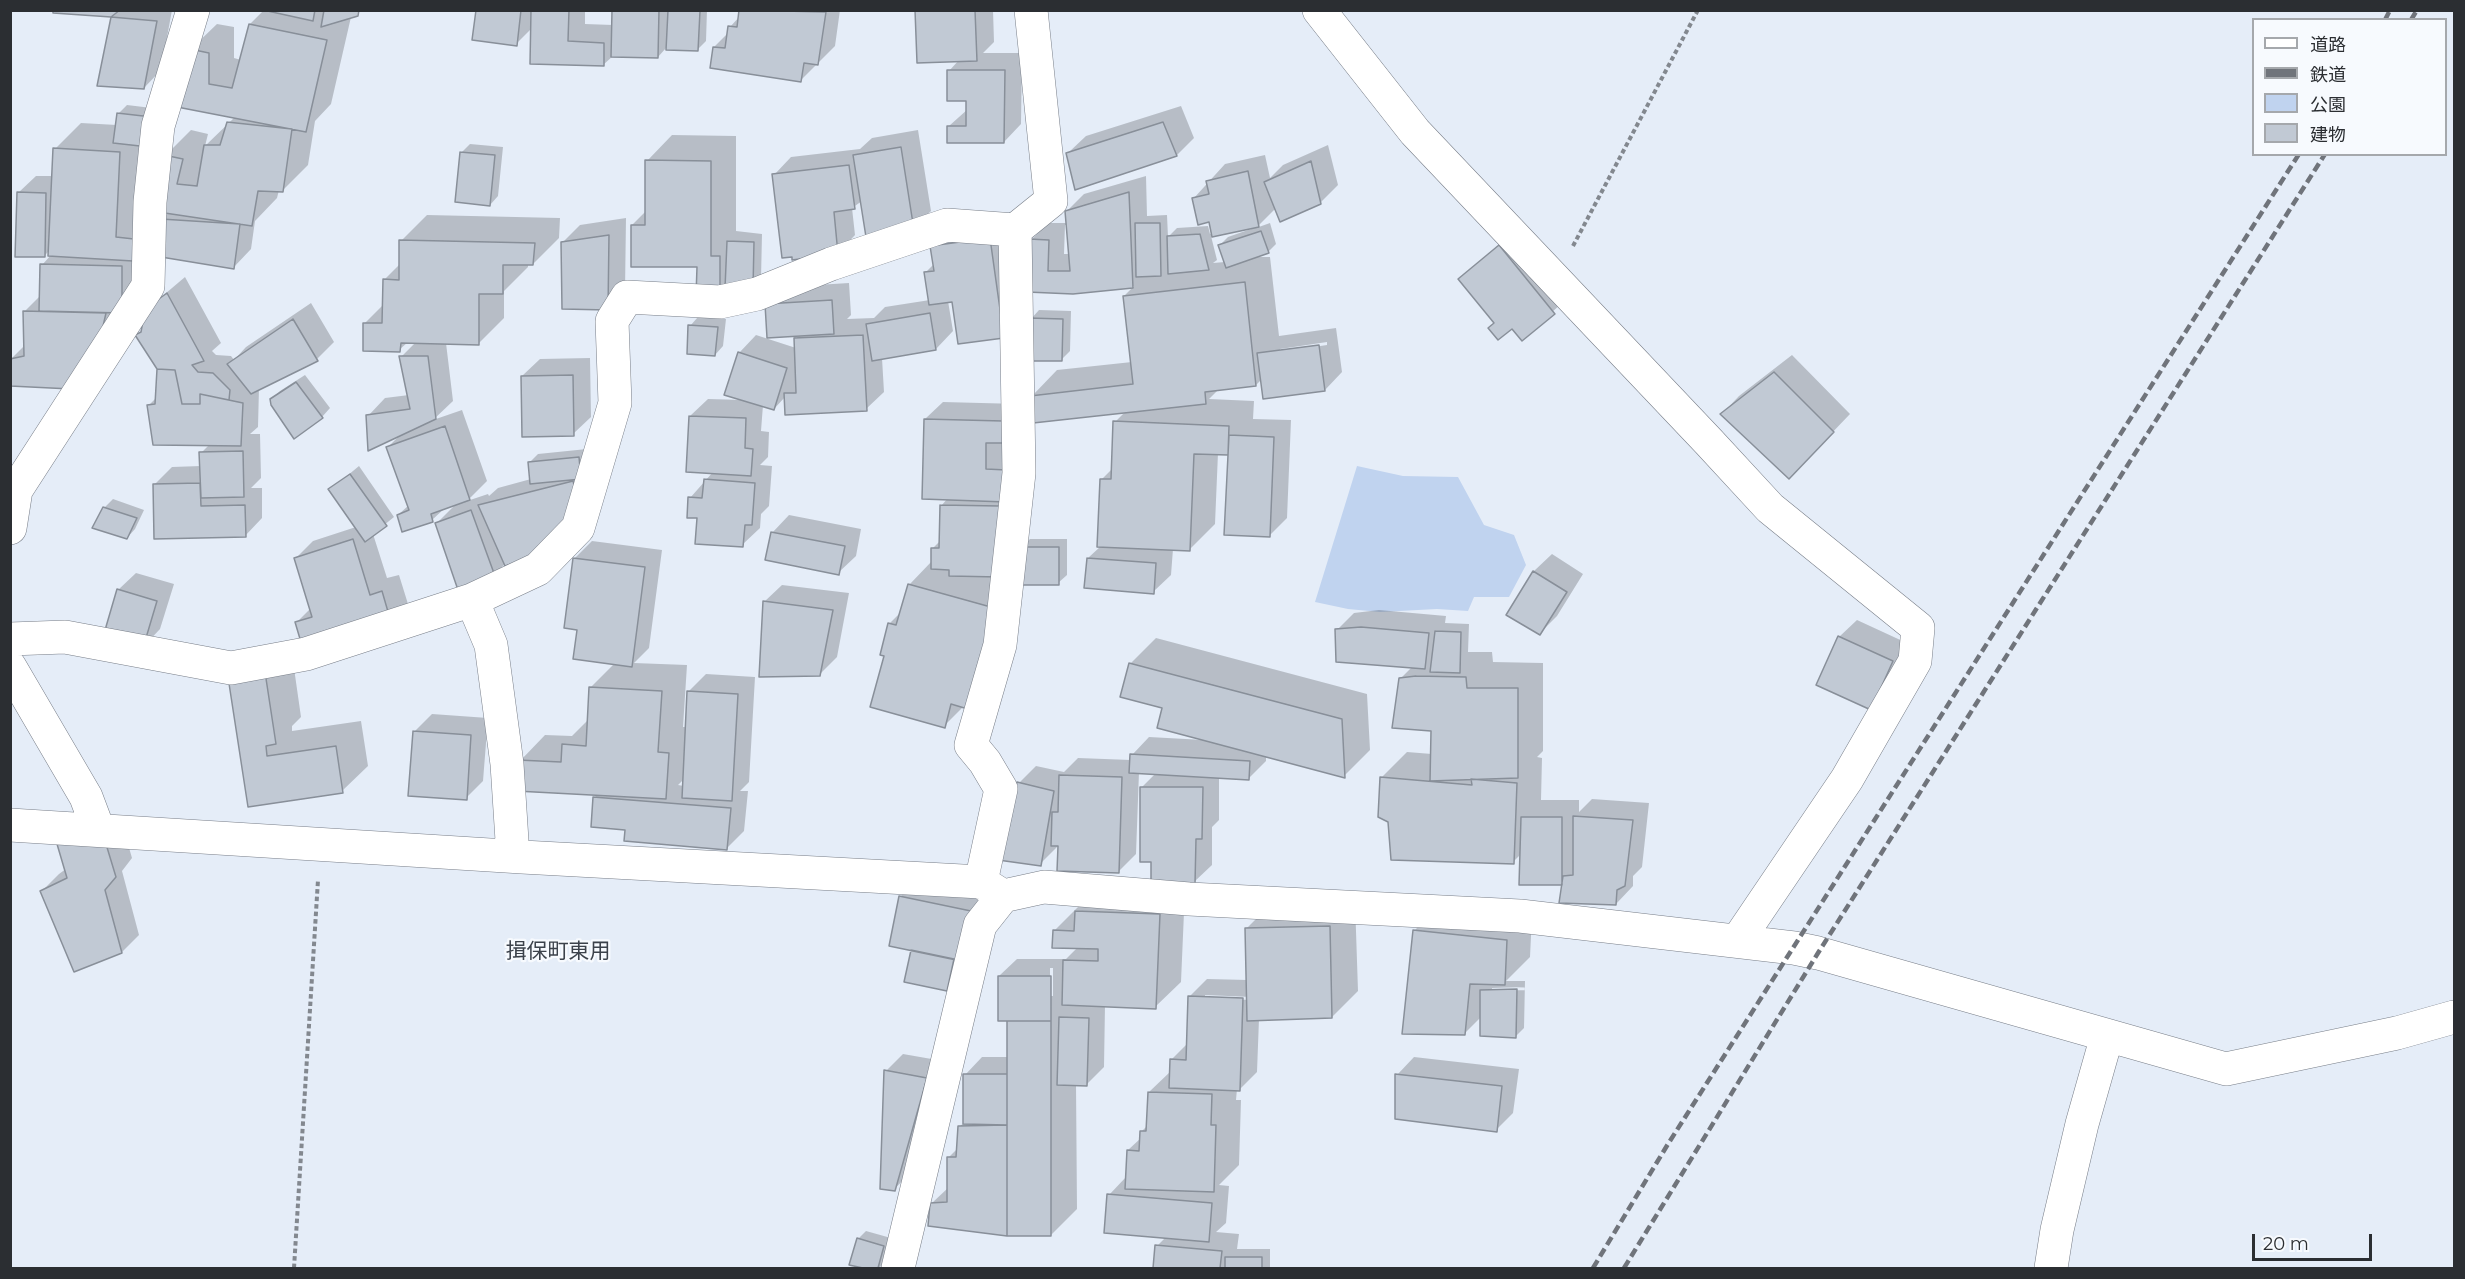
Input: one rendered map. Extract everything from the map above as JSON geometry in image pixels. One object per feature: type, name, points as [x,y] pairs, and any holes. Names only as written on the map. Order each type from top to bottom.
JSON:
[{"type":"street","points":[[10,528],[16,490],[148,286],[150,202],[158,126],[193,10]]},
{"type":"street","points":[[10,639],[65,637],[231,668],[306,654],[472,600],[538,569],[578,528],[615,403],[612,321],[627,297],[720,302],[757,294],[831,264],[947,225],[1016,230],[1052,201],[1031,10]]},
{"type":"street","points":[[1319,10],[1415,132],[1770,508],[1918,628],[1915,661],[1859,759],[1761,910],[1738,940]]},
{"type":"street","points":[[898,1269],[980,925],[992,889],[1001,789],[986,762],[971,745],[1000,645],[1019,473],[1016,230]]},
{"type":"street","points":[[472,600],[491,645],[507,764],[513,856]]},
{"type":"street","points":[[10,667],[86,797],[98,829]]},
{"type":"street","points":[[10,825],[992,889],[1044,887],[1200,899],[1520,916],[1738,940],[1818,953],[2226,1069],[2386,1036],[2454,1017]]},
{"type":"street","points":[[2051,1269],[2059,1220],[2108,1035]]},
{"type":"path","points":[[1555,280],[1698,10]]},
{"type":"path","points":[[294,1269],[321,844]]},
{"type":"green space","points":[[1357,466],[1403,476],[1458,477],[1484,525],[1514,535],[1526,565],[1509,597],[1474,597],[1468,611],[1437,609],[1380,612],[1348,609],[1315,602]]},
{"type":"building","points":[[53,10],[120,10],[111,17],[53,13]]},
{"type":"building","points":[[263,10],[315,10],[313,21]]},
{"type":"building","points":[[324,10],[359,10],[358,16],[321,27]]},
{"type":"building","points":[[476,10],[521,10],[517,46],[472,40]]},
{"type":"building","points":[[531,10],[569,10],[568,41],[604,43],[604,66],[530,64]]},
{"type":"building","points":[[612,10],[659,10],[658,58],[611,57]]},
{"type":"building","points":[[668,10],[700,11],[698,51],[666,50]]},
{"type":"building","points":[[739,10],[826,12],[818,65],[804,63],[801,82],[710,68],[713,47],[725,48],[728,26],[737,27]]},
{"type":"building","points":[[915,10],[975,10],[977,61],[917,63]]},
{"type":"building","points":[[111,17],[157,21],[144,89],[97,86]]},
{"type":"building","points":[[249,24],[327,40],[306,132],[177,107],[190,49],[209,53],[209,84],[232,88]]},
{"type":"building","points":[[947,70],[1005,70],[1004,143],[947,143],[947,126],[966,126],[966,101],[947,101]]},
{"type":"building","points":[[117,113],[152,117],[149,147],[113,143]]},
{"type":"building","points":[[227,122],[292,129],[283,192],[258,191],[252,226],[158,212],[164,155],[183,159],[177,184],[197,186],[204,145],[220,145]]},
{"type":"building","points":[[1163,122],[1177,156],[1075,190],[1066,153]]},
{"type":"building","points":[[901,147],[914,230],[866,237],[853,155]]},
{"type":"building","points":[[53,148],[120,152],[116,237],[134,239],[133,261],[48,256]]},
{"type":"building","points":[[460,152],[495,155],[490,206],[455,202]]},
{"type":"building","points":[[645,160],[711,161],[711,256],[720,256],[720,296],[696,296],[697,267],[631,267],[631,225],[645,225]]},
{"type":"building","points":[[1311,161],[1321,204],[1280,222],[1264,182]]},
{"type":"building","points":[[849,165],[855,209],[834,212],[838,254],[792,260],[792,257],[782,258],[772,174]]},
{"type":"building","points":[[1248,171],[1259,227],[1212,237],[1209,222],[1198,225],[1192,198],[1209,194],[1206,181]]},
{"type":"building","points":[[17,192],[46,193],[45,257],[15,257]]},
{"type":"building","points":[[1129,192],[1133,288],[1073,294],[1027,292],[1029,239],[1049,240],[1048,271],[1070,271],[1065,211]]},
{"type":"building","points":[[161,219],[240,224],[234,269],[161,257]]},
{"type":"building","points":[[1135,223],[1160,223],[1161,276],[1136,277]]},
{"type":"building","points":[[1261,231],[1269,253],[1226,268],[1218,245]]},
{"type":"building","points":[[1200,234],[1209,270],[1168,274],[1167,236]]},
{"type":"building","points":[[609,235],[608,310],[562,309],[561,242]]},
{"type":"building","points":[[990,238],[1004,338],[958,344],[952,302],[929,305],[924,272],[934,271],[930,246]]},
{"type":"building","points":[[399,240],[535,243],[533,265],[503,265],[503,294],[479,294],[479,345],[401,343],[400,352],[363,351],[363,323],[382,323],[383,279],[399,280]]},
{"type":"building","points":[[727,241],[754,242],[753,289],[725,288]]},
{"type":"building","points":[[1499,245],[1555,314],[1522,341],[1512,329],[1498,340],[1488,328],[1494,323],[1458,279]]},
{"type":"building","points":[[40,264],[122,266],[122,313],[39,311]]},
{"type":"building","points":[[1245,282],[1256,386],[1205,392],[1206,404],[1033,423],[1030,396],[1133,384],[1123,296]]},
{"type":"building","points":[[167,293],[204,361],[192,365],[198,372],[213,373],[230,390],[229,400],[200,394],[200,404],[182,404],[175,370],[157,369],[135,335],[141,332],[145,309]]},
{"type":"building","points":[[832,300],[834,334],[767,338],[765,304]]},
{"type":"building","points":[[23,311],[106,313],[97,353],[71,389],[10,386],[10,359],[24,356]]},
{"type":"building","points":[[930,313],[936,350],[872,361],[866,324]]},
{"type":"building","points":[[1029,318],[1063,319],[1062,361],[1029,361]]},
{"type":"building","points":[[293,319],[318,361],[251,394],[227,364]]},
{"type":"building","points":[[688,325],[718,327],[715,356],[687,354]]},
{"type":"building","points":[[863,335],[867,411],[785,415],[784,393],[796,393],[794,338]]},
{"type":"building","points":[[1319,345],[1325,391],[1263,399],[1257,353]]},
{"type":"building","points":[[738,352],[787,368],[774,410],[724,395]]},
{"type":"building","points":[[399,356],[428,356],[436,419],[368,451],[366,415],[410,409]]},
{"type":"building","points":[[157,369],[175,370],[182,404],[200,404],[200,394],[243,403],[241,446],[153,445],[147,405],[155,404]]},
{"type":"building","points":[[1774,372],[1834,432],[1789,479],[1720,414]]},
{"type":"building","points":[[573,375],[574,436],[522,437],[521,376]]},
{"type":"building","points":[[296,382],[323,418],[294,439],[271,405],[270,399]]},
{"type":"building","points":[[689,416],[746,418],[745,448],[753,449],[751,476],[686,472]]},
{"type":"building","points":[[924,419],[1003,421],[1003,443],[986,443],[986,469],[1007,470],[1006,502],[922,499]]},
{"type":"building","points":[[1113,421],[1229,426],[1228,455],[1194,454],[1190,551],[1097,547],[1100,479],[1111,479]]},
{"type":"building","points":[[445,426],[470,500],[431,514],[433,522],[402,532],[397,515],[409,510],[386,447]]},
{"type":"building","points":[[1229,435],[1274,437],[1270,537],[1224,535]]},
{"type":"building","points":[[243,451],[244,497],[201,498],[199,452]]},
{"type":"building","points":[[579,457],[581,479],[530,484],[528,462]]},
{"type":"building","points":[[350,474],[387,526],[365,542],[328,489]]},
{"type":"building","points":[[704,479],[755,483],[752,525],[745,525],[743,547],[695,544],[697,518],[687,518],[688,497],[702,498]]},
{"type":"building","points":[[573,481],[580,506],[551,552],[505,566],[478,505]]},
{"type":"building","points":[[200,483],[201,506],[245,505],[246,537],[154,539],[153,484]]},
{"type":"building","points":[[940,505],[1000,506],[999,577],[949,576],[949,570],[931,569],[931,548],[939,548]]},
{"type":"building","points":[[103,507],[137,518],[127,539],[92,528]]},
{"type":"building","points":[[471,510],[495,576],[458,590],[435,523]]},
{"type":"building","points":[[771,532],[845,546],[839,575],[765,560]]},
{"type":"building","points":[[353,539],[370,595],[382,591],[391,622],[303,649],[295,622],[312,617],[294,558]]},
{"type":"building","points":[[1020,547],[1059,547],[1059,585],[1020,585]]},
{"type":"building","points":[[573,558],[645,567],[632,667],[573,659],[577,630],[564,628]]},
{"type":"building","points":[[1087,558],[1156,563],[1154,594],[1084,588]]},
{"type":"building","points":[[1533,571],[1567,592],[1540,635],[1506,615]]},
{"type":"building","points":[[908,584],[998,609],[971,710],[951,704],[945,728],[870,707],[884,656],[880,655],[888,623],[896,625]]},
{"type":"building","points":[[117,589],[157,601],[143,648],[103,637]]},
{"type":"building","points":[[763,601],[833,610],[820,676],[759,677]]},
{"type":"building","points":[[1361,627],[1429,633],[1425,669],[1336,662],[1335,629]]},
{"type":"building","points":[[1435,631],[1461,632],[1460,673],[1430,672]]},
{"type":"building","points":[[1838,636],[1893,661],[1871,710],[1816,685]]},
{"type":"building","points":[[1129,663],[1342,719],[1345,778],[1157,728],[1162,708],[1120,697]]},
{"type":"building","points":[[265,672],[276,744],[266,746],[267,756],[336,746],[343,793],[248,807],[228,677]]},
{"type":"building","points":[[1466,677],[1467,688],[1518,688],[1518,778],[1430,781],[1431,731],[1392,728],[1399,678]]},
{"type":"building","points":[[589,687],[662,691],[658,752],[669,753],[666,799],[516,791],[518,760],[561,762],[562,744],[586,746]]},
{"type":"building","points":[[687,691],[738,694],[732,801],[682,798]]},
{"type":"building","points":[[413,731],[471,735],[467,800],[408,796]]},
{"type":"building","points":[[1130,754],[1250,761],[1249,780],[1129,773]]},
{"type":"building","points":[[1059,775],[1122,777],[1119,873],[1057,871],[1058,846],[1051,846],[1052,812],[1058,812]]},
{"type":"building","points":[[1380,777],[1472,785],[1471,779],[1517,783],[1514,864],[1391,860],[1388,822],[1378,817]]},
{"type":"building","points":[[1017,782],[1054,791],[1041,866],[998,860]]},
{"type":"building","points":[[1140,787],[1203,787],[1202,839],[1196,839],[1195,884],[1151,883],[1151,862],[1140,862]]},
{"type":"building","points":[[593,797],[731,808],[727,850],[624,841],[625,830],[591,827]]},
{"type":"building","points":[[1573,816],[1633,820],[1625,886],[1617,890],[1616,905],[1559,903],[1563,876],[1573,875]]},
{"type":"building","points":[[1521,817],[1562,817],[1562,885],[1519,885]]},
{"type":"building","points":[[57,844],[106,844],[116,877],[105,890],[122,953],[74,972],[40,891],[67,878]]},
{"type":"building","points":[[899,896],[971,911],[961,961],[889,946]]},
{"type":"building","points":[[1075,911],[1160,914],[1156,1009],[1062,1005],[1063,960],[1098,961],[1098,949],[1052,948],[1053,930],[1074,931]]},
{"type":"building","points":[[1330,926],[1332,1018],[1247,1021],[1245,928]]},
{"type":"building","points":[[1413,930],[1507,940],[1505,985],[1470,984],[1465,1035],[1402,1034]]},
{"type":"building","points":[[911,950],[954,959],[947,991],[904,982]]},
{"type":"building","points":[[998,976],[1051,976],[1051,1021],[998,1021]]},
{"type":"building","points":[[1517,989],[1516,1038],[1480,1036],[1480,990]]},
{"type":"building","points":[[1188,996],[1243,998],[1240,1091],[1169,1088],[1170,1059],[1186,1060]]},
{"type":"building","points":[[1059,1017],[1089,1018],[1087,1086],[1057,1085]]},
{"type":"building","points":[[1007,1021],[1051,1021],[1051,1236],[1007,1236]]},
{"type":"building","points":[[884,1070],[927,1078],[895,1191],[880,1189]]},
{"type":"building","points":[[963,1074],[1007,1074],[1007,1125],[963,1124]]},
{"type":"building","points":[[1395,1074],[1502,1086],[1497,1132],[1395,1119]]},
{"type":"building","points":[[1148,1092],[1212,1094],[1211,1125],[1216,1125],[1214,1192],[1125,1189],[1127,1150],[1139,1151],[1140,1131],[1146,1131]]},
{"type":"building","points":[[1007,1125],[1007,1236],[928,1226],[930,1203],[947,1202],[947,1157],[956,1157],[958,1126]]},
{"type":"building","points":[[1107,1194],[1212,1203],[1209,1242],[1104,1233]]},
{"type":"building","points":[[857,1238],[884,1246],[878,1268],[849,1265]]},
{"type":"building","points":[[1155,1245],[1222,1251],[1220,1268],[1153,1268]]},
{"type":"building","points":[[1225,1257],[1262,1257],[1262,1268],[1225,1268]]},
{"type":"railway","points":[[2386,18],[2390,10]]},
{"type":"railway","points":[[2412,18],[2417,10]]},
{"type":"railway","points":[[1593,1268],[1668,1144],[2298,156]]},
{"type":"railway","points":[[1624,1268],[1818,953],[2324,156]]},
{"type":"district","name":"揖保町東用","points":[[558,952]]}]
